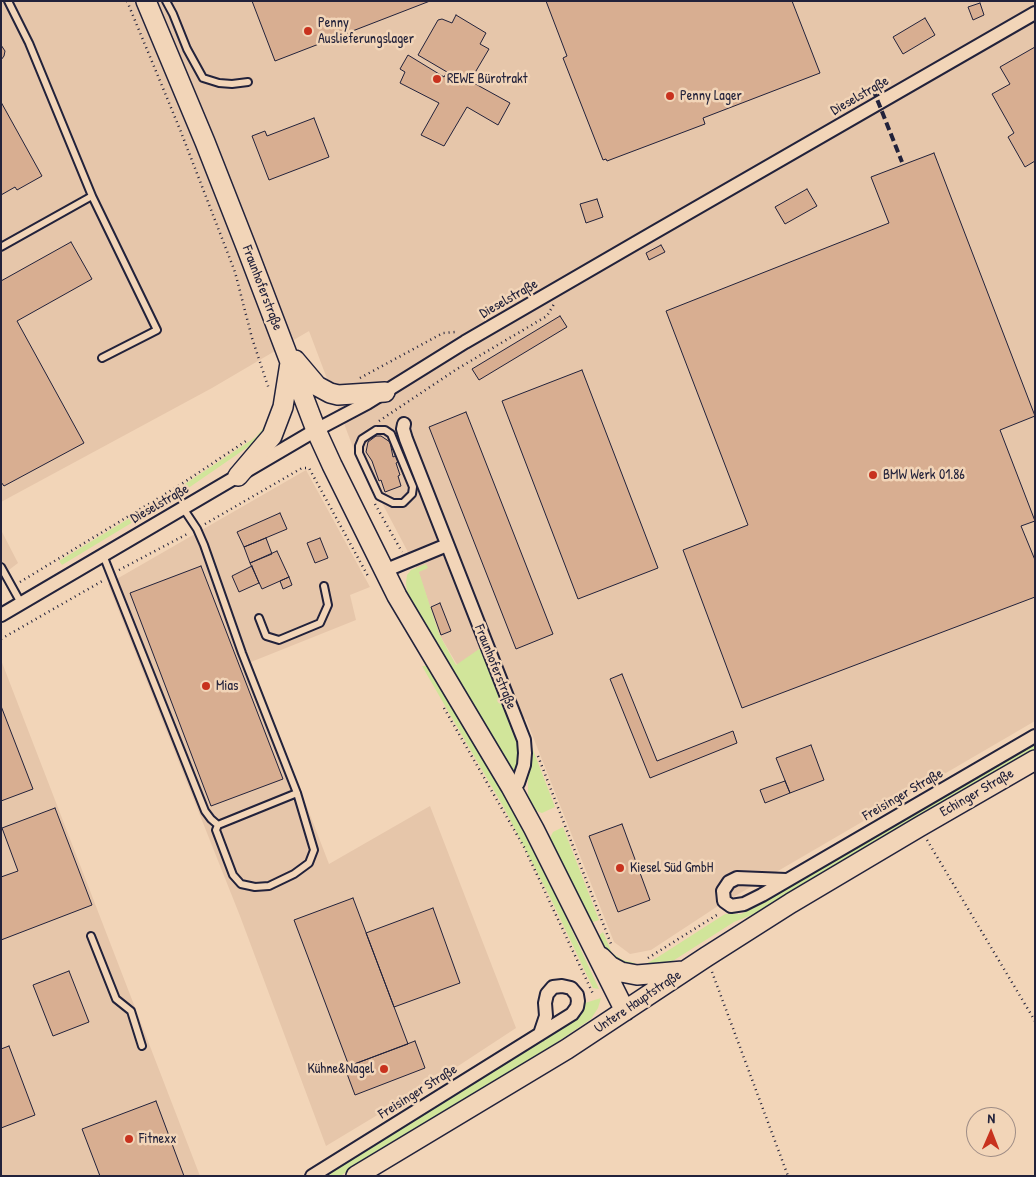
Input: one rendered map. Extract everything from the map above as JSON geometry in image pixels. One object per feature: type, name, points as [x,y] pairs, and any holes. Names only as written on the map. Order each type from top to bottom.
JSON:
[{"type":"main road","name":"Fraunhoferstraße","points":[[146,1],[208,151],[316,430],[379,578],[511,787],[604,949],[625,1011]]},
{"type":"main road","points":[[282,341],[317,386],[330,393],[338,395],[385,392]]},
{"type":"main road","points":[[238,476],[272,436],[282,407],[290,362]]},
{"type":"main road","name":"Echinger Straße","points":[[918,826],[1035,760]]},
{"type":"main road","name":"Untere Hauptstraße","points":[[356,1176],[567,1049],[706,956],[918,826]]},
{"type":"main road","points":[[604,949],[610,966],[622,972],[637,975],[684,971]]},
{"type":"street","name":"Dieselstraße","points":[[1,615],[316,430],[385,392],[465,342],[1035,13]]},
{"type":"street","name":"Fraunhoferstraße","points":[[404,424],[403,429],[406,439],[524,740],[526,753],[524,766],[518,783],[511,787]]},
{"type":"street","points":[[379,578],[447,545]]},
{"type":"street","name":"Freisinger Straße","points":[[786,880],[1035,736]]},
{"type":"street","name":"Freisinger Straße","points":[[312,1176],[540,1034]]},
{"type":"lane","points":[[8,1],[29,43],[92,196],[158,330],[102,358]]},
{"type":"lane","points":[[166,1],[203,78],[219,83],[248,82]]},
{"type":"lane","points":[[1,247],[92,196]]},
{"type":"lane","points":[[376,430],[385,430],[391,434],[412,487],[412,494],[403,503],[393,503],[379,496],[359,453],[362,439],[376,430]]},
{"type":"lane","points":[[183,508],[197,529],[242,653],[297,793],[314,850],[309,863],[294,874],[269,886],[255,887],[241,884],[233,874],[216,830],[218,825]]},
{"type":"lane","points":[[103,554],[205,811],[218,825]]},
{"type":"lane","points":[[1,567],[21,603]]},
{"type":"lane","points":[[259,618],[266,636],[279,640],[320,623],[328,605],[324,586]]},
{"type":"lane","points":[[218,825],[297,793]]},
{"type":"lane","points":[[91,936],[116,998],[131,1011],[142,1046]]},
{"type":"path","points":[[126,1],[181,132],[235,272],[252,338],[271,397]]},
{"type":"path","points":[[375,424],[457,369],[547,316],[554,305],[549,294]]},
{"type":"path","points":[[354,381],[418,345],[444,333],[460,332]]},
{"type":"path","points":[[12,586],[180,486],[252,437]]},
{"type":"path","points":[[1,639],[302,468],[309,468],[379,578]]},
{"type":"path","points":[[440,702],[520,840],[594,996]]},
{"type":"path","points":[[537,753],[604,949]]},
{"type":"path","points":[[918,826],[1035,1022]]},
{"type":"path","points":[[706,956],[788,1176]]},
{"type":"shaded area","points":[[1,1],[1035,1],[1035,721],[718,906],[651,950],[630,954],[614,942],[526,719],[488,717],[439,634],[418,571],[354,450],[309,331],[212,388],[1,502]]},
{"type":"shaded area","points":[[306,470],[370,587],[350,595],[356,620],[251,662],[329,864],[430,806],[516,1028],[452,1070],[326,1146],[240,916],[108,584]]},
{"type":"shaded area","points":[[1,530],[18,563],[1,576]]},
{"type":"shaded area","points":[[1,660],[200,1176],[1,1176]]},
{"type":"green space","points":[[268,422],[272,423],[258,440],[187,489],[182,486],[256,437]]},
{"type":"green space","points":[[171,493],[171,499],[62,565],[59,561]]},
{"type":"green space","points":[[426,564],[428,568],[419,572],[439,634],[456,665],[482,647],[494,685],[517,744],[518,758],[515,770],[513,770],[407,592],[407,575],[411,570]]},
{"type":"green space","points":[[422,666],[428,666],[511,808],[562,909],[599,989],[593,988],[551,899],[503,806]]},
{"type":"green space","points":[[530,742],[555,807],[542,813],[534,810],[528,795],[528,779],[533,754]]},
{"type":"green space","points":[[1035,743],[1035,751],[784,902],[734,922],[668,964],[643,972],[644,965],[725,914],[741,914],[758,906],[892,825]]},
{"type":"green space","points":[[563,827],[599,920],[593,922],[589,920],[549,840],[553,832]]},
{"type":"green space","points":[[603,932],[612,953],[623,960],[635,963],[633,970],[607,956],[597,937]]},
{"type":"green space","points":[[601,998],[598,1008],[591,1019],[550,1047],[340,1176],[324,1176],[577,1019],[582,1014],[585,1003]]},
{"type":"building","name":"Penny Auslieferungslager","points":[[252,1],[430,1],[275,61]]},
{"type":"building","name":"Penny Lager","points":[[546,1],[792,1],[820,73],[703,118],[705,124],[607,161],[606,159],[603,160],[563,58],[567,56]]},
{"type":"building","points":[[980,3],[984,15],[973,20],[968,7]]},
{"type":"building","name":"REWE Bürotrakt","points":[[456,15],[486,33],[480,44],[489,49],[470,81],[510,103],[498,125],[467,107],[444,146],[421,135],[439,103],[400,83],[405,72],[400,69],[408,55],[444,77],[447,72],[418,55],[438,20],[442,19],[452,23]]},
{"type":"building","points":[[925,18],[935,35],[903,54],[893,37]]},
{"type":"building","points":[[1,45],[5,51],[1,60]]},
{"type":"building","points":[[1035,47],[1035,161],[1025,167],[1008,137],[1014,133],[992,94],[1010,84],[1000,67]]},
{"type":"building","points":[[1,102],[42,176],[17,190],[15,187],[1,195]]},
{"type":"building","points":[[314,118],[329,157],[269,180],[252,136],[265,131],[267,136]]},
{"type":"building","name":"BMW Werk 01.86","points":[[934,153],[1035,416],[1000,430],[1035,521],[1021,526],[1035,560],[1035,597],[742,708],[683,550],[748,525],[666,311],[889,223],[871,177]]},
{"type":"building","points":[[807,189],[817,206],[785,224],[775,207]]},
{"type":"building","points":[[597,199],[603,217],[586,223],[580,204]]},
{"type":"building","points":[[71,242],[92,279],[17,321],[84,443],[4,486],[1,482],[1,281]]},
{"type":"building","points":[[661,245],[665,252],[649,260],[646,253]]},
{"type":"building","points":[[560,316],[567,327],[479,380],[472,369]]},
{"type":"building","points":[[582,370],[658,568],[578,599],[502,401]]},
{"type":"building","points":[[466,412],[553,634],[516,649],[429,427]]},
{"type":"building","points":[[376,436],[381,436],[390,442],[393,457],[397,455],[400,461],[396,463],[401,486],[385,492],[372,461],[366,452],[368,442]]},
{"type":"building","points":[[280,513],[287,529],[244,547],[237,532]]},
{"type":"building","points":[[266,538],[272,554],[250,563],[244,547]]},
{"type":"building","points":[[320,538],[328,558],[315,563],[307,543]]},
{"type":"building","points":[[277,551],[289,577],[262,589],[250,563]]},
{"type":"building","name":"Mias","points":[[201,566],[283,779],[211,806],[130,593]]},
{"type":"building","points":[[252,566],[259,583],[239,592],[232,576]]},
{"type":"building","points":[[289,577],[292,585],[283,589],[280,581]]},
{"type":"building","points":[[440,603],[451,631],[441,635],[431,607]]},
{"type":"building","points":[[622,674],[657,761],[733,731],[737,743],[650,778],[610,679]]},
{"type":"building","points":[[1,706],[33,789],[1,801]]},
{"type":"building","points":[[811,745],[824,780],[790,793],[776,758]]},
{"type":"building","points":[[785,781],[790,793],[765,803],[760,790]]},
{"type":"building","points":[[55,808],[92,905],[1,940],[1,877],[18,871],[2,828]]},
{"type":"building","name":"Kiesel Süd GmbH","points":[[622,824],[650,900],[618,912],[589,836]]},
{"type":"building","points":[[353,898],[408,1044],[349,1066],[294,920]]},
{"type":"building","points":[[433,908],[460,983],[394,1007],[366,933]]},
{"type":"building","points":[[69,971],[89,1022],[53,1036],[33,985]]},
{"type":"building","name":"Kühne&Nagel","points":[[415,1041],[425,1068],[355,1095],[346,1071],[349,1066]]},
{"type":"building","points":[[9,1046],[35,1115],[1,1128],[1,1049]]},
{"type":"building","points":[[156,1101],[184,1176],[100,1176],[82,1129]]},
{"type":"railway","points":[[873,89],[902,162]]},
{"type":"place","name":"Penny Auslieferungslager","points":[[308,31]]},
{"type":"place","name":"REWE Bürotrakt","points":[[437,79]]},
{"type":"place","name":"Penny Lager","points":[[670,96]]},
{"type":"place","name":"BMW Werk 01.86","points":[[873,475]]},
{"type":"place","name":"Mias","points":[[206,686]]},
{"type":"place","name":"Kiesel Süd GmbH","points":[[620,868]]},
{"type":"place","name":"Kühne&Nagel","points":[[384,1069]]},
{"type":"place","name":"Fitnexx","points":[[129,1139]]}]
